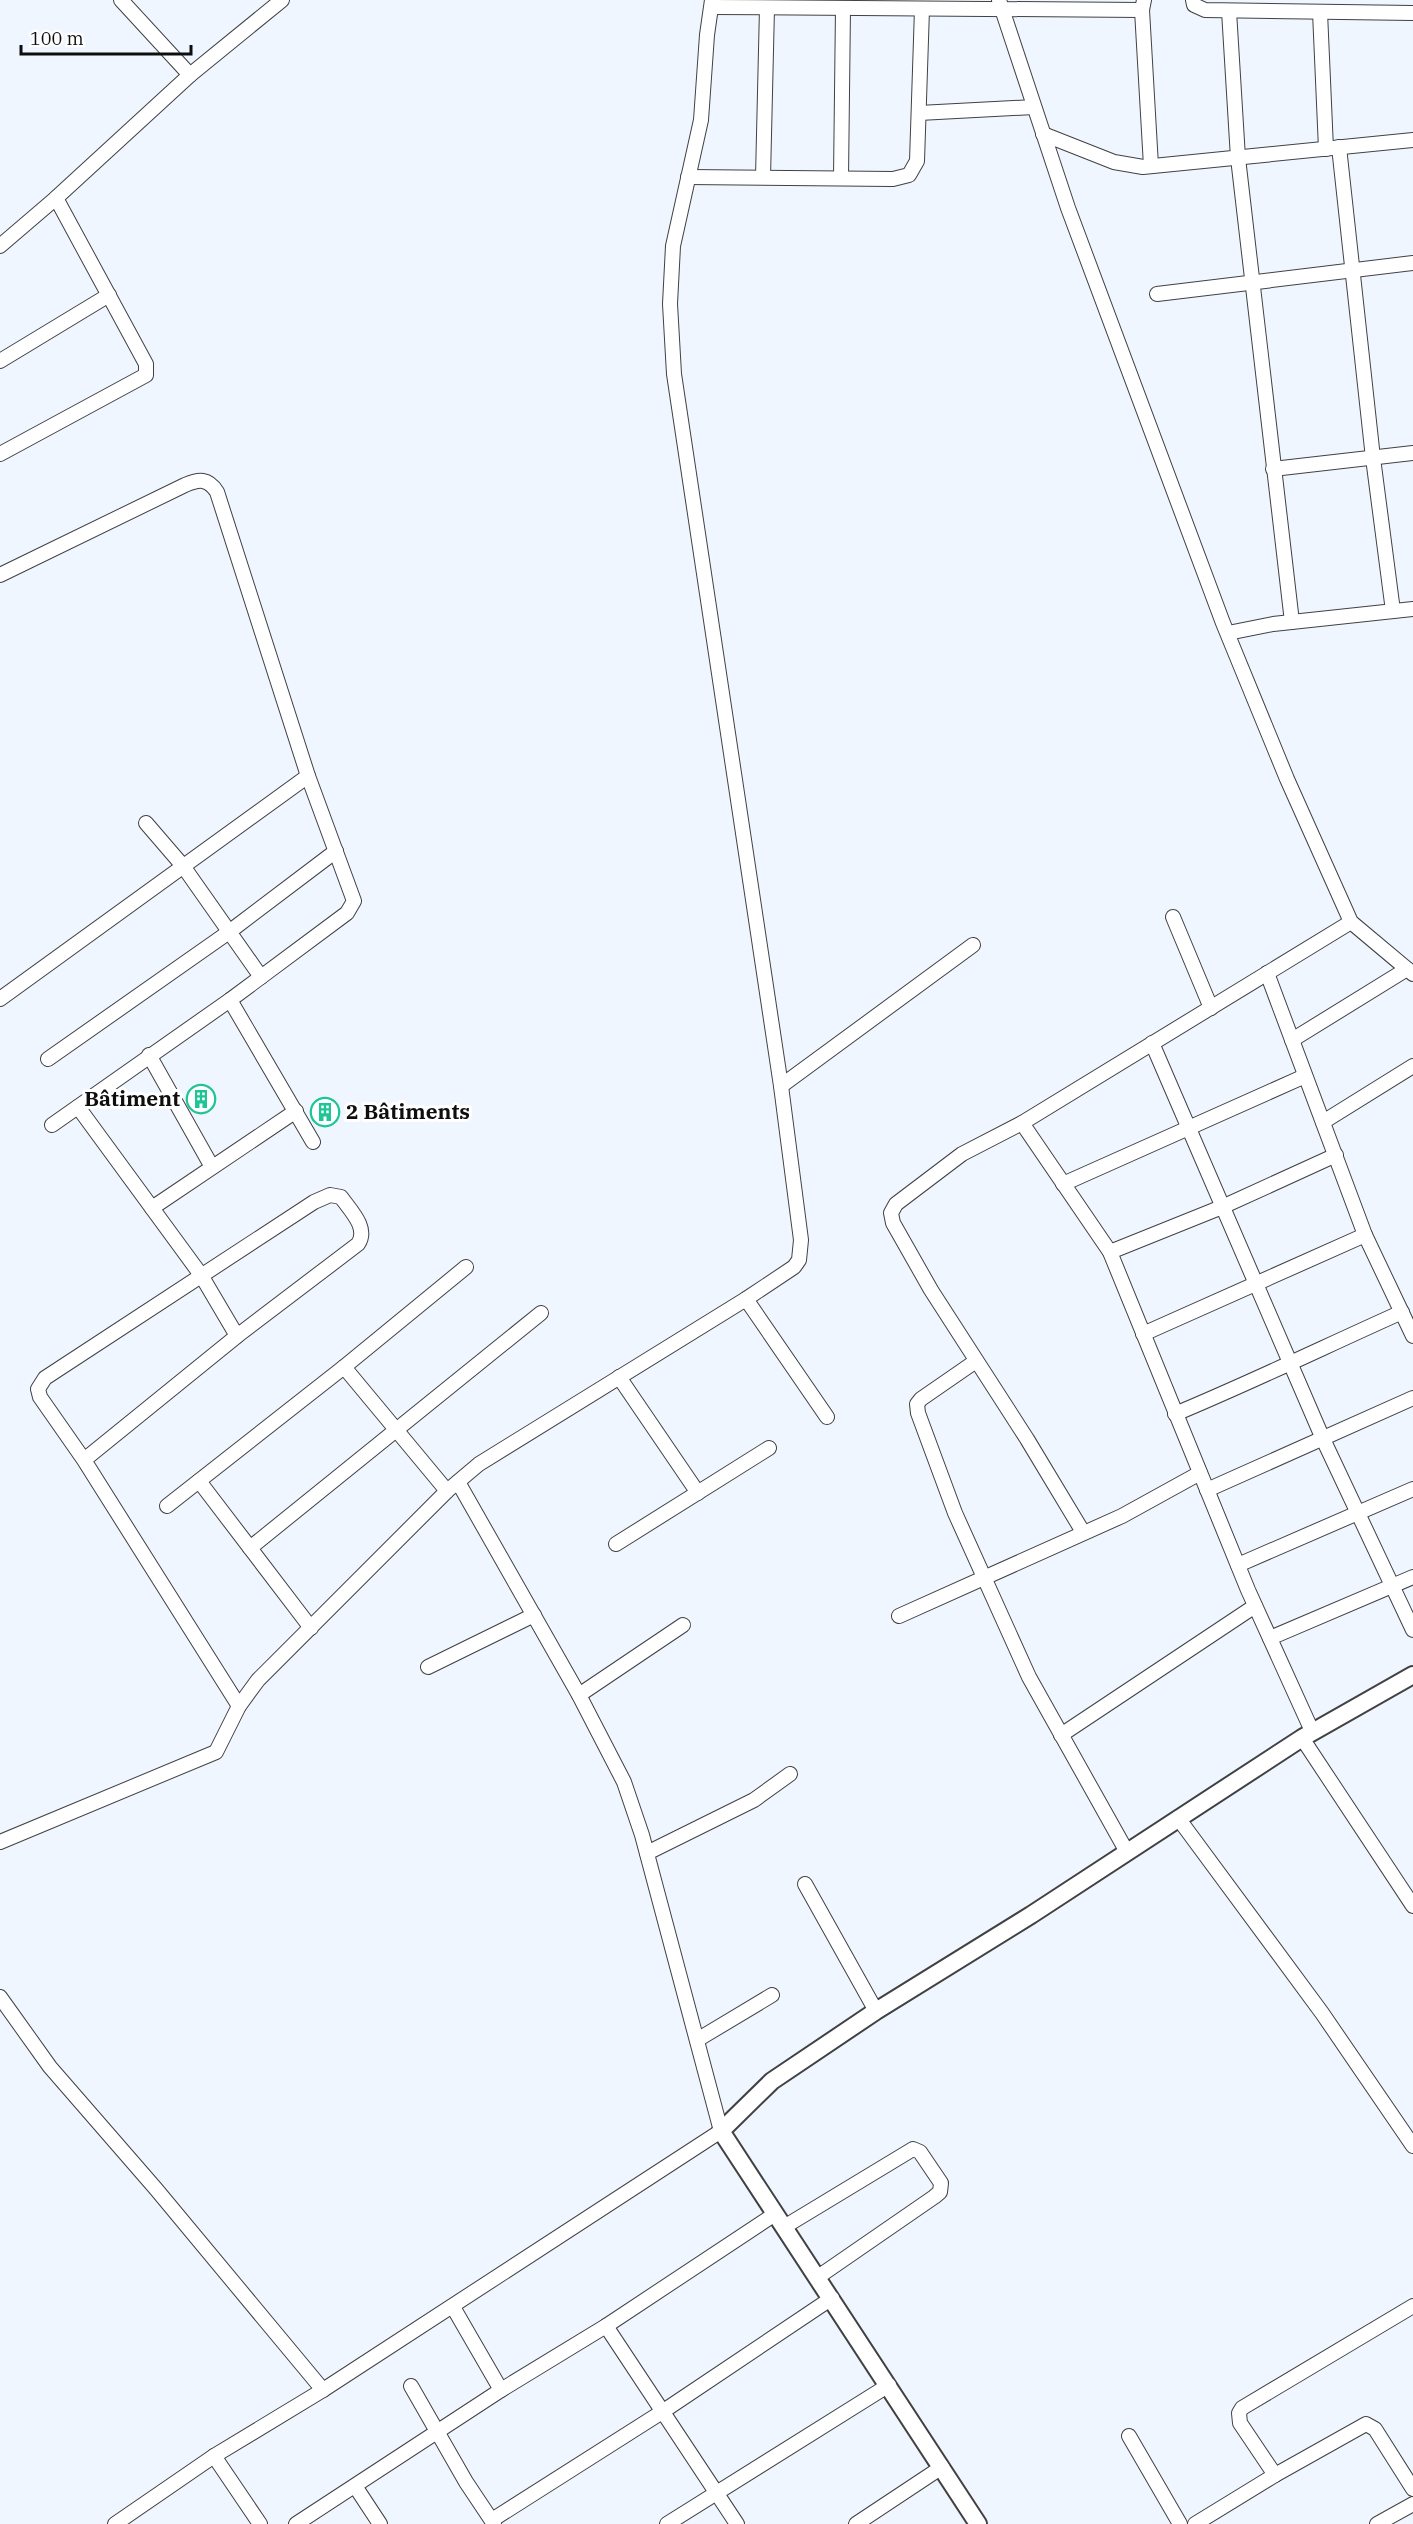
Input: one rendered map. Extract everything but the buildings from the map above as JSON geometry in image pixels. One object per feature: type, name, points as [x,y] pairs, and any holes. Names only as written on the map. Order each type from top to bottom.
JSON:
[{"type":"street","points":[[121,0],[190,75]]},
{"type":"street","points":[[0,246],[190,75],[282,0]]},
{"type":"street","points":[[1193,0],[1198,9],[1229,11],[1320,12],[1347,6],[1413,13]]},
{"type":"street","points":[[0,1842],[216,1752],[238,1706],[258,1680],[447,1491],[479,1464],[746,1299],[794,1267],[799,1260],[801,1251],[782,1086],[674,374],[670,278],[673,246],[701,120],[707,35],[712,4],[766,8],[922,9],[1000,5],[1143,5],[1151,166]]},
{"type":"street","points":[[1000,5],[1068,208],[1228,633],[1287,779],[1351,922],[1410,972],[1292,1040]]},
{"type":"street","points":[[763,177],[766,8]]},
{"type":"street","points":[[841,177],[843,8]]},
{"type":"street","points":[[688,177],[893,179],[909,175],[917,161],[922,9]]},
{"type":"street","points":[[1229,11],[1238,158],[1292,622]]},
{"type":"street","points":[[1320,12],[1333,148],[1354,270],[1393,611]]},
{"type":"street","points":[[919,113],[1034,107]]},
{"type":"street","points":[[1043,134],[1130,166],[1151,166],[1413,140]]},
{"type":"street","points":[[0,454],[146,375],[146,364],[56,198]]},
{"type":"street","points":[[1158,294],[1413,263]]},
{"type":"street","points":[[0,361],[109,295]]},
{"type":"street","points":[[1273,469],[1413,453]]},
{"type":"street","points":[[0,575],[185,485],[205,480],[212,484],[221,503],[308,776],[354,901],[347,913],[230,1000],[52,1125]]},
{"type":"street","points":[[1228,633],[1292,622],[1413,609]]},
{"type":"street","points":[[0,999],[308,776]]},
{"type":"street","points":[[146,823],[183,866],[261,977]]},
{"type":"street","points":[[48,1059],[230,932],[336,851]]},
{"type":"street","points":[[1173,917],[1211,1008]]},
{"type":"street","points":[[1083,1532],[1028,1439],[976,1361],[900,1237],[891,1213],[896,1204],[962,1154],[1022,1124],[1351,922]]},
{"type":"street","points":[[782,1086],[973,945]]},
{"type":"street","points":[[1267,973],[1365,1235],[1413,1336]]},
{"type":"street","points":[[230,1000],[313,1142]]},
{"type":"street","points":[[1152,1043],[1323,1439],[1413,1630]]},
{"type":"street","points":[[149,1055],[212,1167]]},
{"type":"street","points":[[1323,1122],[1413,1066]]},
{"type":"street","points":[[1063,1184],[1188,1126],[1305,1076]]},
{"type":"street","points":[[78,1107],[201,1275],[237,1336]]},
{"type":"street","points":[[152,1208],[296,1111]]},
{"type":"street","points":[[1022,1124],[1110,1252],[1175,1414],[1270,1638],[1307,1735],[1413,1906]]},
{"type":"street","points":[[1110,1252],[1222,1207],[1336,1155]]},
{"type":"street","points":[[84,1460],[237,1336],[358,1244],[362,1238],[362,1229],[341,1197],[330,1195],[314,1202],[41,1383],[38,1389],[40,1397],[84,1460],[238,1706]]},
{"type":"street","points":[[1143,1334],[1365,1235]]},
{"type":"street","points":[[166,1506],[344,1367],[466,1267]]},
{"type":"street","points":[[746,1299],[827,1417]]},
{"type":"street","points":[[1175,1414],[1247,1384],[1290,1362],[1402,1312]]},
{"type":"street","points":[[250,1548],[541,1313]]},
{"type":"street","points":[[976,1361],[921,1399],[917,1404],[918,1413],[955,1513],[1029,1677],[1127,1852]]},
{"type":"street","points":[[344,1367],[447,1491]]},
{"type":"street","points":[[619,1377],[698,1493]]},
{"type":"street","points":[[1207,1490],[1413,1398]]},
{"type":"street","points":[[616,1544],[769,1448]]},
{"type":"street","points":[[899,1616],[1122,1516],[1200,1473]]},
{"type":"street","points":[[199,1481],[311,1628]]},
{"type":"street","points":[[458,1482],[579,1695],[624,1782],[646,1853],[721,2131],[978,2524]]},
{"type":"street","points":[[1238,1565],[1413,1489]]},
{"type":"street","points":[[1270,1638],[1413,1577]]},
{"type":"street","points":[[1061,1735],[1255,1606]]},
{"type":"street","points":[[428,1667],[534,1615]]},
{"type":"street","points":[[579,1695],[683,1625]]},
{"type":"street","points":[[115,2524],[214,2456],[453,2307],[721,2131],[772,2081],[876,2011],[1031,1915],[1307,1735],[1413,1675]]},
{"type":"street","points":[[646,1853],[754,1800],[790,1774]]},
{"type":"street","points":[[1178,1818],[1322,2013],[1413,2146]]},
{"type":"street","points":[[805,1884],[876,2011]]},
{"type":"street","points":[[697,2040],[772,1995]]},
{"type":"street","points":[[0,1996],[50,2067],[156,2189],[323,2390]]},
{"type":"street","points":[[296,2524],[501,2390],[780,2221],[913,2149],[920,2152],[941,2183],[940,2192],[818,2277]]},
{"type":"street","points":[[411,2386],[436,2432],[493,2522],[832,2298]]},
{"type":"street","points":[[1275,2475],[1240,2423],[1239,2413],[1242,2409],[1413,2306]]},
{"type":"street","points":[[453,2307],[501,2390]]},
{"type":"street","points":[[606,2326],[738,2524]]},
{"type":"street","points":[[667,2524],[889,2385]]},
{"type":"street","points":[[1204,2522],[1275,2475],[1366,2424],[1375,2429],[1413,2489]]},
{"type":"street","points":[[1129,2436],[1180,2524]]},
{"type":"street","points":[[214,2456],[260,2524]]},
{"type":"street","points":[[856,2524],[942,2467]]},
{"type":"street","points":[[355,2486],[380,2524]]},
{"type":"street","points":[[1377,2524],[1413,2504]]},
{"type":"place","name":"Bâtiment","points":[[201,1099]]},
{"type":"place","name":"2 Bâtiments","points":[[325,1112]]}]
